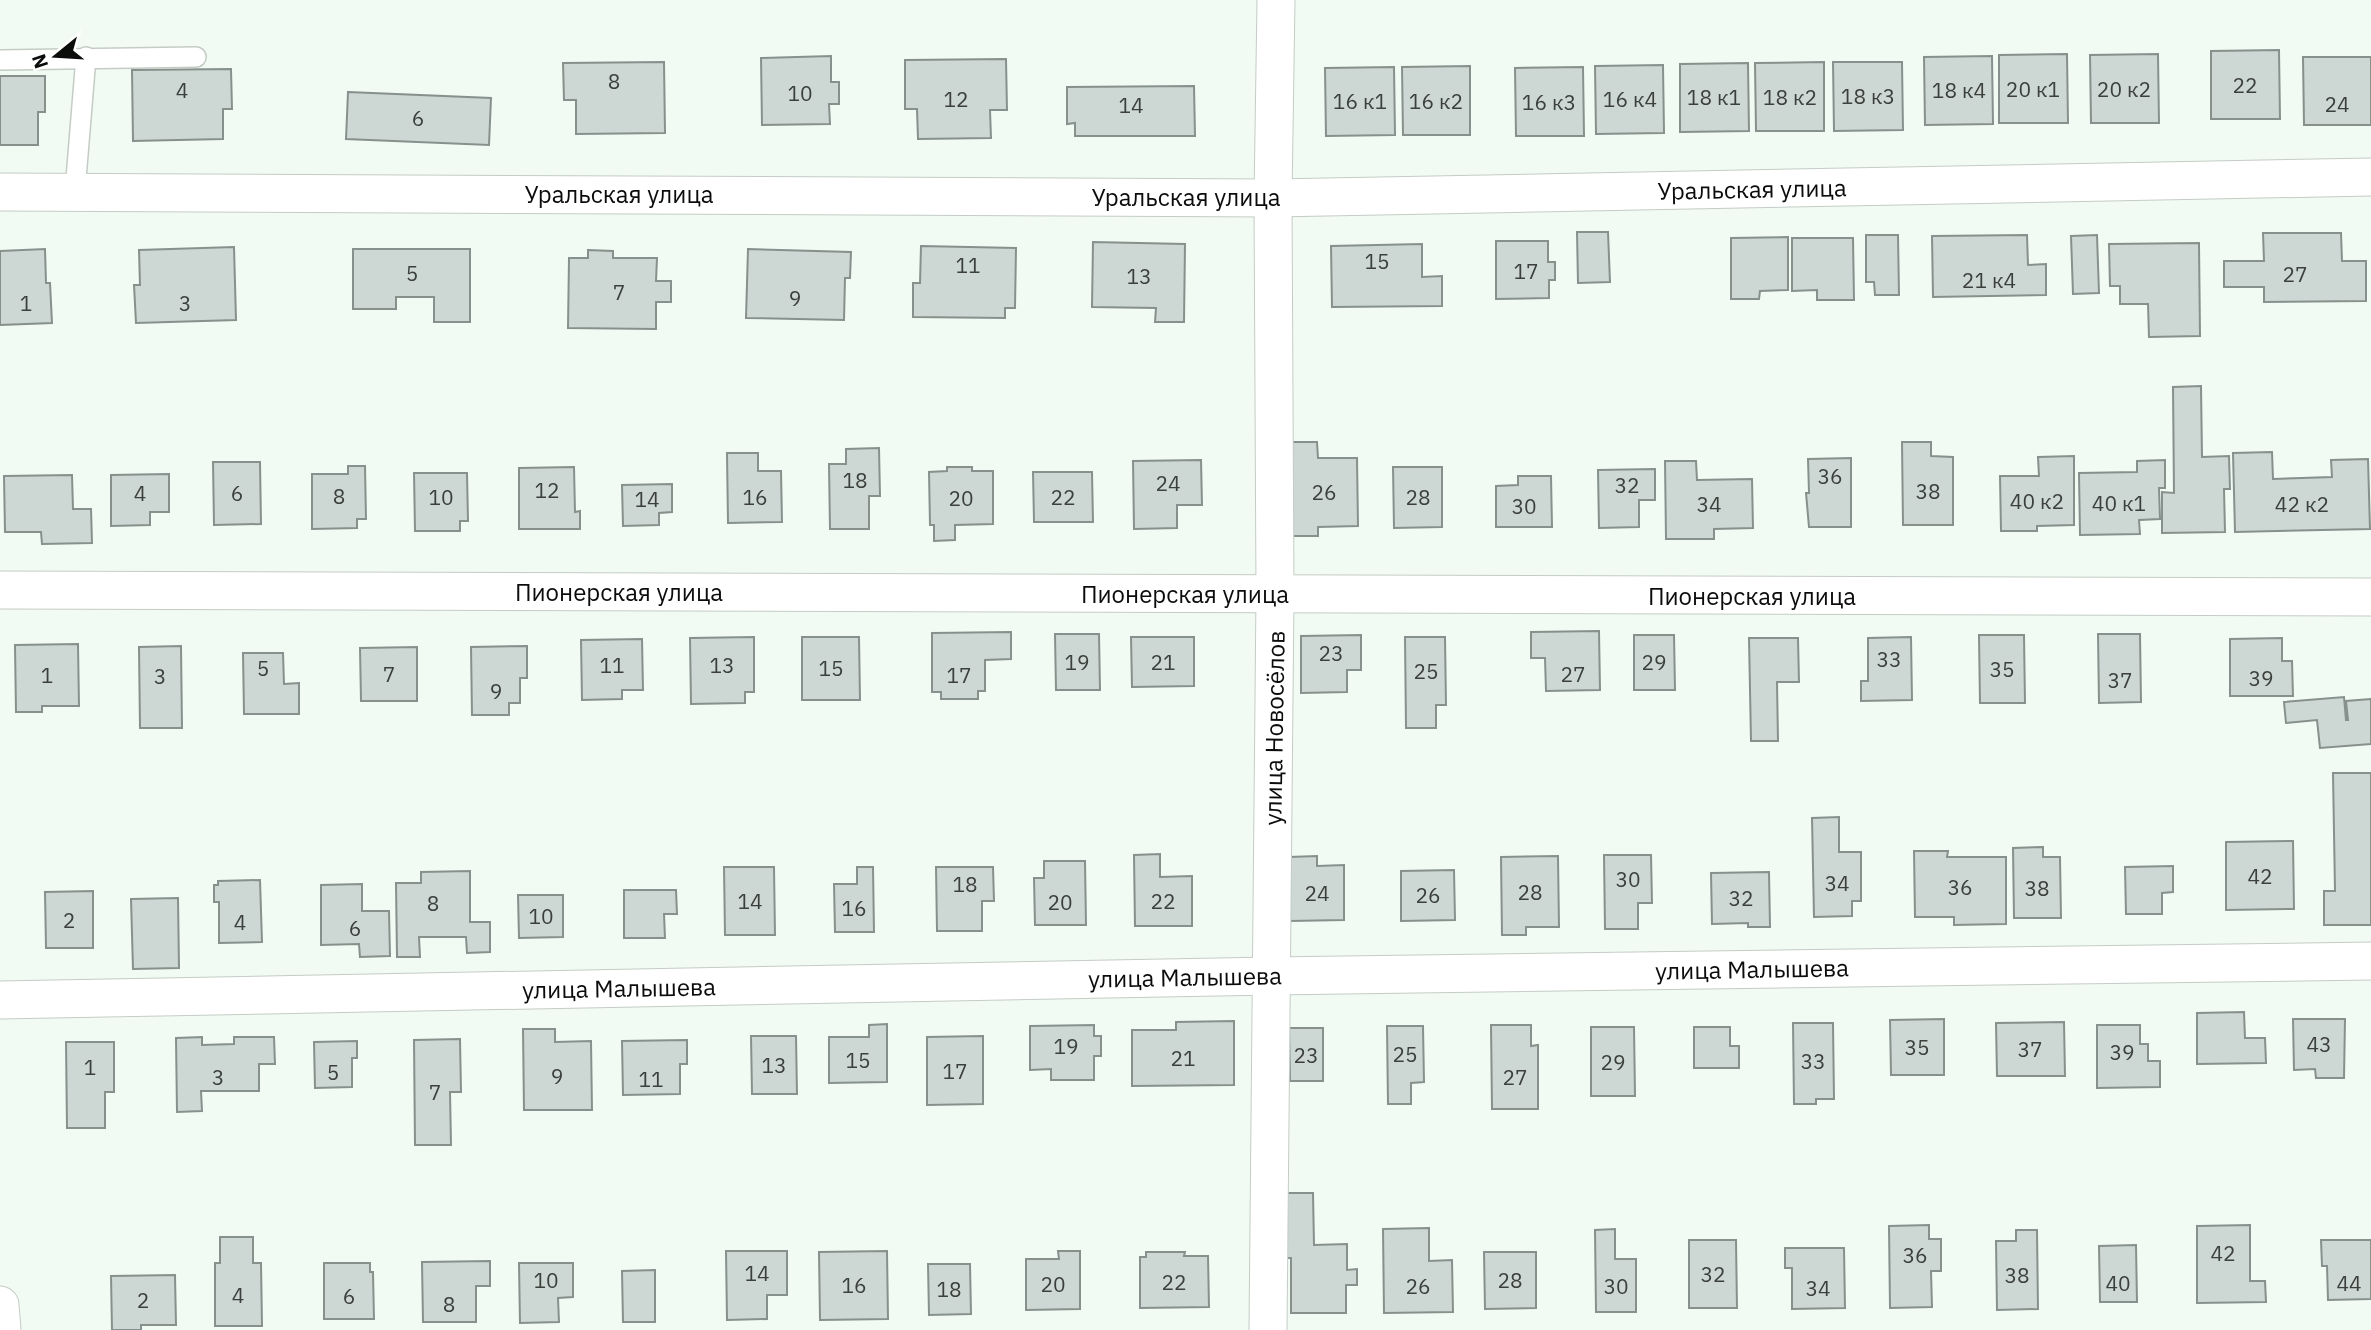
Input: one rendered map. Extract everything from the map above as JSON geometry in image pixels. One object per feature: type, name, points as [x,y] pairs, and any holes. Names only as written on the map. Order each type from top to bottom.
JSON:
[{"type":"street","name":"улица Новосёлов","points":[[1268,1330],[1275,594],[1273,198],[1276,0]]},
{"type":"street","name":"Уральская улица","points":[[0,192],[1273,198],[2371,177]]},
{"type":"street","name":"Пионерская улица","points":[[0,590],[2371,597]]},
{"type":"street","name":"улица Малышева","points":[[0,1000],[1271,976],[2371,961]]},
{"type":"street","points":[[0,1305],[2,1330]]},
{"type":"lane","points":[[75,191],[86,57]]},
{"type":"lane","points":[[0,60],[196,57]]},
{"type":"building","points":[[2279,50],[2280,119],[2211,119],[2211,51]]},
{"type":"building","points":[[2067,54],[2068,123],[1999,123],[1999,55]]},
{"type":"building","points":[[2158,54],[2159,123],[2091,123],[2090,55]]},
{"type":"building","points":[[831,56],[831,82],[839,82],[839,104],[829,104],[830,124],[762,125],[761,58]]},
{"type":"building","points":[[1992,56],[1993,124],[1925,125],[1924,57]]},
{"type":"building","points":[[2303,57],[2371,57],[2371,125],[2304,125]]},
{"type":"building","points":[[1006,59],[1007,110],[990,110],[991,138],[918,139],[917,109],[905,109],[905,60]]},
{"type":"building","points":[[664,62],[665,133],[576,134],[576,100],[564,100],[563,63]]},
{"type":"building","points":[[1824,62],[1824,131],[1756,131],[1755,63]]},
{"type":"building","points":[[1833,62],[1902,62],[1903,130],[1834,131]]},
{"type":"building","points":[[1748,63],[1749,131],[1680,132],[1680,64]]},
{"type":"building","points":[[1663,65],[1664,133],[1596,134],[1595,66]]},
{"type":"building","points":[[1470,66],[1470,135],[1403,135],[1402,67]]},
{"type":"building","points":[[1394,67],[1395,135],[1326,136],[1325,68]]},
{"type":"building","points":[[1583,67],[1584,136],[1516,136],[1515,68]]},
{"type":"building","points":[[231,69],[232,109],[223,109],[223,139],[133,141],[132,70]]},
{"type":"building","points":[[0,76],[45,76],[45,112],[38,112],[38,145],[0,145]]},
{"type":"building","points":[[1194,86],[1195,136],[1075,136],[1075,123],[1067,124],[1067,87]]},
{"type":"building","points":[[348,92],[491,98],[489,145],[346,139]]},
{"type":"building","points":[[1577,232],[1608,232],[1610,282],[1578,283]]},
{"type":"building","points":[[2263,233],[2341,233],[2342,261],[2366,261],[2366,301],[2264,302],[2264,287],[2224,287],[2224,261],[2264,261]]},
{"type":"building","points":[[1866,235],[1898,235],[1899,295],[1875,295],[1874,282],[1866,282]]},
{"type":"building","points":[[2027,235],[2028,265],[2046,264],[2046,295],[1933,297],[1932,236]]},
{"type":"building","points":[[2097,235],[2099,293],[2073,294],[2071,236]]},
{"type":"building","points":[[1788,237],[1788,290],[1760,291],[1759,299],[1731,299],[1731,238]]},
{"type":"building","points":[[1792,238],[1853,238],[1854,300],[1817,300],[1817,290],[1792,291]]},
{"type":"building","points":[[1496,241],[1548,241],[1548,262],[1555,262],[1555,280],[1549,280],[1549,298],[1496,299]]},
{"type":"building","points":[[1093,242],[1185,244],[1184,322],[1155,322],[1156,308],[1092,307]]},
{"type":"building","points":[[2199,243],[2200,336],[2149,337],[2148,304],[2120,304],[2120,286],[2110,286],[2109,244]]},
{"type":"building","points":[[1422,244],[1422,277],[1442,276],[1442,306],[1332,307],[1331,246]]},
{"type":"building","points":[[921,246],[1016,248],[1015,308],[1005,308],[1005,318],[913,317],[913,283],[920,283]]},
{"type":"building","points":[[234,247],[236,320],[136,323],[134,285],[140,285],[139,250]]},
{"type":"building","points":[[45,249],[46,283],[50,283],[52,323],[0,325],[0,251]]},
{"type":"building","points":[[353,249],[470,249],[470,322],[434,322],[434,297],[396,297],[396,309],[353,309]]},
{"type":"building","points":[[748,249],[851,252],[850,278],[845,278],[844,320],[746,318]]},
{"type":"building","points":[[588,250],[613,251],[613,258],[657,258],[656,281],[671,281],[671,302],[656,302],[656,329],[568,328],[569,258],[588,258]]},
{"type":"building","points":[[2201,386],[2202,457],[2229,456],[2230,489],[2224,489],[2225,532],[2162,533],[2162,492],[2174,493],[2173,387]]},
{"type":"building","points":[[1290,442],[1317,442],[1318,458],[1357,458],[1358,526],[1318,527],[1318,536],[1291,536]]},
{"type":"building","points":[[1902,442],[1931,442],[1931,456],[1953,457],[1953,525],[1903,525]]},
{"type":"building","points":[[879,448],[880,496],[869,496],[869,529],[830,529],[829,464],[846,464],[846,449]]},
{"type":"building","points":[[2272,452],[2273,479],[2332,477],[2331,460],[2368,459],[2370,529],[2235,532],[2233,453]]},
{"type":"building","points":[[727,453],[758,453],[758,471],[781,471],[782,522],[728,523]]},
{"type":"building","points":[[2074,456],[2074,525],[2037,526],[2037,531],[2001,531],[2000,476],[2039,476],[2038,457]]},
{"type":"building","points":[[1851,458],[1851,527],[1809,527],[1806,493],[1809,493],[1808,459]]},
{"type":"building","points":[[1201,460],[1202,505],[1177,505],[1177,528],[1134,529],[1133,461]]},
{"type":"building","points":[[2165,460],[2165,488],[2159,488],[2160,519],[2139,520],[2140,534],[2080,535],[2079,473],[2137,472],[2137,461]]},
{"type":"building","points":[[1665,461],[1696,461],[1697,480],[1752,479],[1753,528],[1714,529],[1714,539],[1666,539]]},
{"type":"building","points":[[213,462],[260,462],[261,524],[214,525]]},
{"type":"building","points":[[348,466],[365,466],[366,519],[357,519],[357,528],[312,529],[312,474],[348,474]]},
{"type":"building","points":[[574,467],[575,512],[580,511],[580,529],[519,529],[519,468]]},
{"type":"building","points":[[947,467],[972,467],[972,471],[993,471],[993,524],[955,525],[955,540],[934,541],[934,525],[930,525],[929,472],[947,471]]},
{"type":"building","points":[[1393,467],[1442,467],[1442,527],[1394,528]]},
{"type":"building","points":[[1655,469],[1655,500],[1639,500],[1639,527],[1599,528],[1598,470]]},
{"type":"building","points":[[1033,472],[1092,472],[1093,522],[1034,522]]},
{"type":"building","points":[[414,473],[467,473],[468,521],[460,521],[460,531],[415,531]]},
{"type":"building","points":[[169,474],[169,512],[150,512],[150,525],[111,526],[111,475]]},
{"type":"building","points":[[72,475],[73,509],[91,509],[92,543],[42,544],[41,532],[5,532],[4,476]]},
{"type":"building","points":[[1518,476],[1551,476],[1552,527],[1496,527],[1496,486],[1518,485]]},
{"type":"building","points":[[672,484],[672,512],[659,513],[659,525],[623,526],[622,485]]},
{"type":"building","points":[[1599,631],[1600,690],[1546,691],[1545,658],[1531,658],[1531,632]]},
{"type":"building","points":[[1011,632],[1011,659],[985,660],[985,691],[978,691],[978,699],[941,699],[941,692],[932,692],[932,633]]},
{"type":"building","points":[[1055,634],[1099,634],[1100,690],[1056,690]]},
{"type":"building","points":[[2098,634],[2140,634],[2141,702],[2099,703]]},
{"type":"building","points":[[1361,635],[1361,670],[1347,670],[1347,692],[1301,693],[1301,636]]},
{"type":"building","points":[[1634,635],[1674,635],[1675,690],[1634,690]]},
{"type":"building","points":[[1979,635],[2024,635],[2025,703],[1980,703]]},
{"type":"building","points":[[754,637],[754,692],[745,692],[745,703],[691,704],[690,638]]},
{"type":"building","points":[[802,637],[859,637],[860,700],[802,700]]},
{"type":"building","points":[[1131,637],[1194,637],[1194,686],[1132,687]]},
{"type":"building","points":[[1405,637],[1445,637],[1446,705],[1436,705],[1436,728],[1406,728]]},
{"type":"building","points":[[1911,637],[1912,700],[1861,701],[1861,681],[1868,681],[1868,638]]},
{"type":"building","points":[[1749,638],[1798,638],[1799,682],[1777,682],[1778,741],[1751,741]]},
{"type":"building","points":[[2282,638],[2282,661],[2292,661],[2293,696],[2230,696],[2230,639]]},
{"type":"building","points":[[642,639],[643,690],[622,690],[622,699],[582,700],[581,640]]},
{"type":"building","points":[[78,644],[79,706],[42,706],[42,712],[16,712],[15,645]]},
{"type":"building","points":[[181,646],[182,728],[140,728],[139,647]]},
{"type":"building","points":[[527,646],[527,678],[520,678],[520,703],[509,703],[509,715],[472,715],[471,647]]},
{"type":"building","points":[[417,647],[417,701],[361,701],[360,648]]},
{"type":"building","points":[[243,653],[283,653],[284,684],[299,683],[299,714],[244,714]]},
{"type":"building","points":[[2344,697],[2346,720],[2346,701],[2371,699],[2371,744],[2320,748],[2317,720],[2286,723],[2284,702]]},
{"type":"building","points":[[2333,773],[2371,773],[2371,925],[2324,925],[2324,891],[2335,891]]},
{"type":"building","points":[[1839,817],[1839,852],[1861,852],[1861,901],[1852,901],[1852,916],[1814,917],[1812,818]]},
{"type":"building","points":[[2293,841],[2294,909],[2226,910],[2226,842]]},
{"type":"building","points":[[2043,847],[2043,857],[2060,857],[2061,918],[2014,918],[2013,848]]},
{"type":"building","points":[[1914,851],[1948,851],[1947,857],[2006,857],[2006,924],[1954,925],[1954,917],[1915,917]]},
{"type":"building","points":[[1160,854],[1160,877],[1192,876],[1192,926],[1135,926],[1134,855]]},
{"type":"building","points":[[1604,855],[1651,855],[1652,903],[1638,903],[1638,929],[1605,929]]},
{"type":"building","points":[[1317,856],[1317,866],[1344,865],[1344,920],[1290,921],[1289,857]]},
{"type":"building","points":[[1558,856],[1559,927],[1526,927],[1526,935],[1502,935],[1501,857]]},
{"type":"building","points":[[1044,861],[1085,861],[1086,925],[1035,925],[1034,878],[1044,878]]},
{"type":"building","points":[[2173,866],[2173,892],[2162,893],[2162,914],[2126,914],[2125,867]]},
{"type":"building","points":[[724,867],[774,867],[775,935],[725,935]]},
{"type":"building","points":[[857,867],[873,867],[874,932],[835,932],[834,884],[857,884]]},
{"type":"building","points":[[936,867],[993,867],[994,901],[982,901],[982,931],[937,931]]},
{"type":"building","points":[[1454,870],[1455,920],[1401,921],[1401,871]]},
{"type":"building","points":[[470,871],[470,922],[490,922],[490,952],[467,953],[466,937],[419,937],[420,957],[397,957],[396,883],[421,883],[421,872]]},
{"type":"building","points":[[1769,872],[1770,927],[1748,927],[1748,923],[1712,924],[1711,873]]},
{"type":"building","points":[[260,880],[262,942],[219,943],[219,902],[214,902],[214,885],[218,885],[218,881]]},
{"type":"building","points":[[362,884],[362,911],[389,911],[390,956],[360,957],[359,944],[321,945],[321,885]]},
{"type":"building","points":[[624,890],[676,890],[677,914],[664,914],[665,938],[624,938]]},
{"type":"building","points":[[93,891],[93,948],[46,948],[45,892]]},
{"type":"building","points":[[518,895],[563,895],[563,937],[519,938]]},
{"type":"building","points":[[178,898],[179,968],[133,969],[131,899]]},
{"type":"building","points":[[2244,1012],[2245,1038],[2265,1038],[2266,1063],[2197,1064],[2197,1013]]},
{"type":"building","points":[[1944,1019],[1944,1075],[1891,1075],[1890,1020]]},
{"type":"building","points":[[2293,1019],[2345,1019],[2344,1078],[2316,1078],[2315,1069],[2294,1070]]},
{"type":"building","points":[[1234,1021],[1234,1085],[1132,1086],[1132,1030],[1176,1030],[1176,1022]]},
{"type":"building","points":[[2064,1022],[2065,1076],[1997,1076],[1996,1023]]},
{"type":"building","points":[[1793,1023],[1833,1023],[1834,1099],[1816,1099],[1816,1104],[1794,1104]]},
{"type":"building","points":[[887,1024],[887,1082],[829,1083],[829,1037],[869,1037],[869,1025]]},
{"type":"building","points":[[1094,1025],[1094,1036],[1101,1036],[1101,1056],[1094,1056],[1094,1080],[1051,1080],[1051,1069],[1030,1070],[1030,1026]]},
{"type":"building","points":[[1491,1025],[1531,1025],[1531,1046],[1538,1045],[1538,1109],[1492,1109]]},
{"type":"building","points":[[2097,1025],[2140,1025],[2140,1044],[2148,1044],[2148,1061],[2160,1061],[2160,1087],[2097,1088]]},
{"type":"building","points":[[1387,1026],[1423,1026],[1424,1082],[1411,1083],[1411,1104],[1388,1104]]},
{"type":"building","points":[[1591,1027],[1634,1027],[1635,1096],[1591,1096]]},
{"type":"building","points":[[1694,1027],[1730,1027],[1730,1046],[1739,1046],[1739,1068],[1694,1068]]},
{"type":"building","points":[[1289,1028],[1323,1028],[1323,1081],[1290,1081]]},
{"type":"building","points":[[523,1029],[555,1029],[555,1042],[591,1041],[592,1110],[524,1110]]},
{"type":"building","points":[[751,1036],[796,1036],[797,1094],[752,1094]]},
{"type":"building","points":[[983,1036],[983,1104],[927,1105],[927,1037]]},
{"type":"building","points":[[202,1037],[202,1045],[234,1044],[234,1037],[274,1037],[275,1064],[259,1064],[259,1091],[201,1091],[202,1111],[177,1112],[176,1038]]},
{"type":"building","points":[[460,1039],[461,1092],[450,1092],[451,1145],[415,1145],[414,1040]]},
{"type":"building","points":[[687,1040],[687,1064],[680,1064],[680,1094],[623,1095],[622,1041]]},
{"type":"building","points":[[357,1041],[357,1058],[352,1058],[352,1087],[315,1088],[314,1042]]},
{"type":"building","points":[[66,1042],[114,1042],[114,1092],[105,1092],[105,1128],[67,1128]]},
{"type":"building","points":[[1286,1193],[1313,1193],[1314,1245],[1347,1244],[1347,1270],[1357,1269],[1357,1285],[1346,1285],[1346,1313],[1291,1313],[1291,1258],[1287,1258]]},
{"type":"building","points":[[1929,1225],[1929,1239],[1941,1239],[1941,1271],[1931,1271],[1932,1307],[1890,1308],[1889,1226]]},
{"type":"building","points":[[2250,1225],[2250,1281],[2265,1281],[2266,1302],[2197,1303],[2197,1226]]},
{"type":"building","points":[[1429,1228],[1429,1261],[1452,1260],[1453,1312],[1384,1313],[1383,1229]]},
{"type":"building","points":[[1615,1229],[1615,1259],[1636,1259],[1636,1312],[1596,1312],[1595,1230]]},
{"type":"building","points":[[2016,1230],[2037,1230],[2038,1309],[1997,1310],[1996,1241],[2016,1241]]},
{"type":"building","points":[[220,1237],[253,1237],[253,1263],[261,1263],[262,1326],[215,1326],[215,1263],[220,1263]]},
{"type":"building","points":[[1689,1240],[1736,1240],[1737,1308],[1689,1308]]},
{"type":"building","points":[[2321,1240],[2371,1240],[2371,1299],[2328,1300],[2327,1266],[2322,1266]]},
{"type":"building","points":[[2136,1245],[2137,1302],[2100,1302],[2099,1246]]},
{"type":"building","points":[[1785,1248],[1844,1248],[1845,1308],[1792,1309],[1792,1268],[1785,1268]]},
{"type":"building","points":[[726,1251],[787,1251],[787,1295],[767,1295],[767,1319],[727,1320]]},
{"type":"building","points":[[887,1251],[888,1319],[820,1320],[819,1252]]},
{"type":"building","points":[[1058,1251],[1080,1251],[1080,1309],[1026,1310],[1026,1259],[1059,1259]]},
{"type":"building","points":[[1146,1252],[1185,1252],[1184,1256],[1208,1256],[1209,1307],[1140,1308],[1140,1257],[1146,1257]]},
{"type":"building","points":[[1484,1252],[1536,1252],[1536,1308],[1485,1309]]},
{"type":"building","points":[[490,1261],[490,1286],[476,1286],[476,1322],[423,1322],[422,1262]]},
{"type":"building","points":[[324,1263],[370,1263],[370,1272],[373,1272],[374,1319],[324,1319]]},
{"type":"building","points":[[519,1263],[573,1263],[573,1297],[558,1298],[559,1322],[520,1323]]},
{"type":"building","points":[[928,1264],[970,1264],[971,1314],[929,1315]]},
{"type":"building","points":[[655,1270],[655,1322],[623,1322],[622,1271]]},
{"type":"building","points":[[175,1275],[176,1325],[141,1325],[141,1330],[112,1330],[111,1276]]}]
